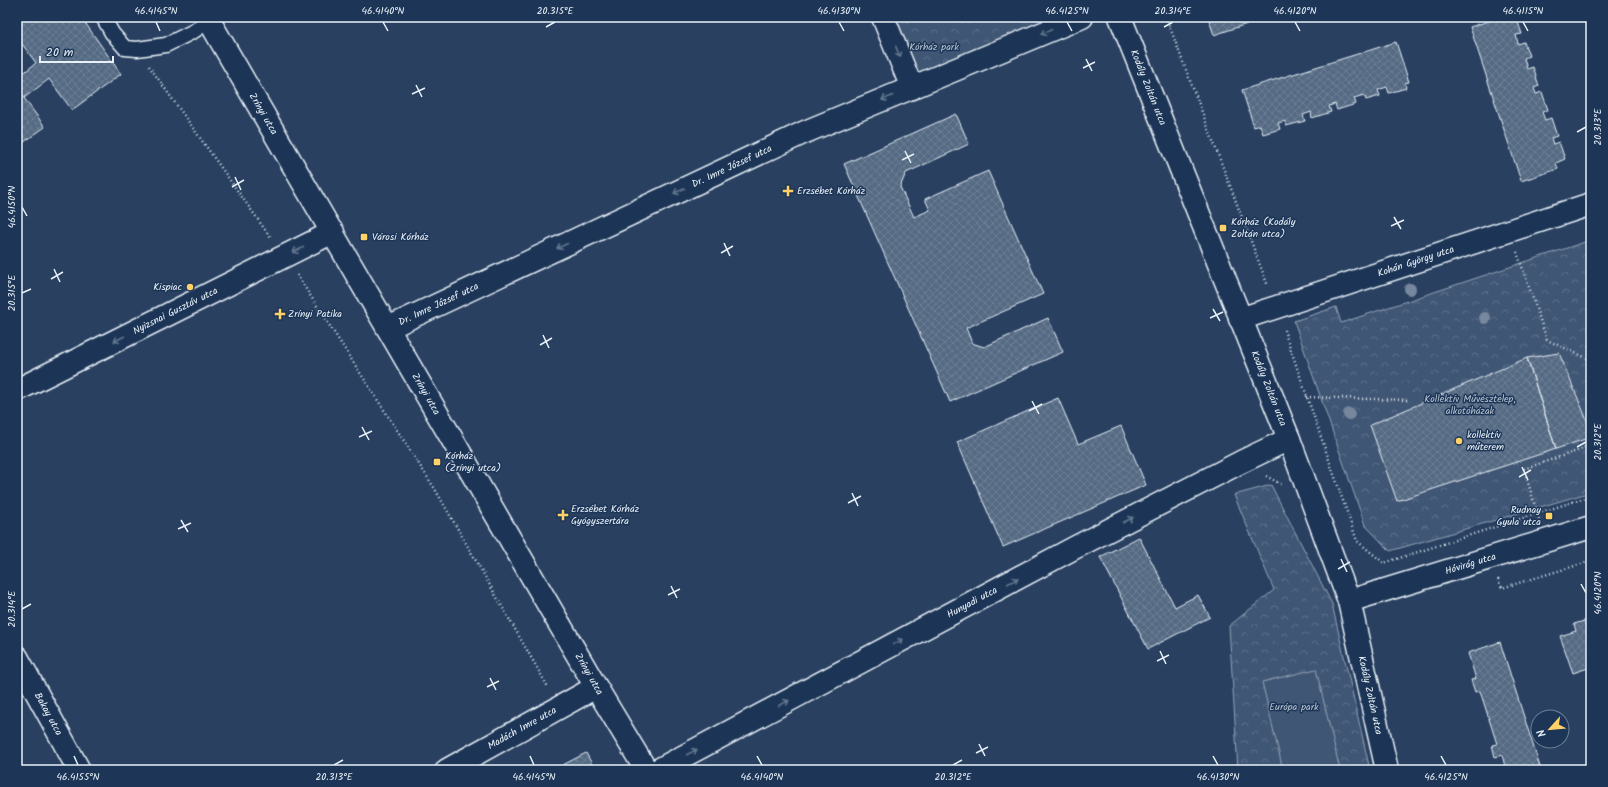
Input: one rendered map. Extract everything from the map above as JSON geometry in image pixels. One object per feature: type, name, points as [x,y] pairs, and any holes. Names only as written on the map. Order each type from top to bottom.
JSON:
[{"type":"street","points":[[883,17],[912,88]]},
{"type":"street","name":"Dr. Imre József utca","points":[[388,328],[805,132],[1082,17]]},
{"type":"street","name":"Kodály Zoltán utca","points":[[1120,17],[1289,440],[1349,601],[1387,770]]},
{"type":"street","name":"Zrínyi utca","points":[[208,19],[596,687],[646,770]]},
{"type":"street","name":"Kohán György utca","points":[[1240,319],[1591,204]]},
{"type":"street","name":"Nyizsnai Gusztáv utca","points":[[17,390],[333,232]]},
{"type":"street","name":"Hunyadi utca","points":[[658,770],[1074,548],[1241,462],[1289,440]]},
{"type":"street","name":"Hóvirág utca","points":[[1349,601],[1591,527]]},
{"type":"street","name":"Bakay utca","points":[[17,657],[79,770]]},
{"type":"street","name":"Madách Imre utca","points":[[447,770],[596,687]]},
{"type":"lane","points":[[103,17],[112,33],[125,48],[137,49],[166,45],[194,31],[208,19]]},
{"type":"path","points":[[1166,17],[1277,308],[1306,397],[1357,541],[1384,563],[1591,496]]},
{"type":"path","points":[[137,49],[284,256],[435,488],[559,707]]},
{"type":"path","points":[[1509,230],[1547,340],[1591,360]]},
{"type":"path","points":[[1306,397],[1408,400]]},
{"type":"path","points":[[1547,540],[1524,469],[1580,450],[1591,444]]},
{"type":"path","points":[[1490,558],[1502,588],[1591,561]]},
{"type":"green space","name":"Kórház park","points":[[889,17],[1083,17],[918,85]]},
{"type":"green space","name":"Kollektív Művésztelep, alkotóházak","points":[[1591,240],[1591,492],[1390,551],[1365,525],[1294,321],[1336,307],[1341,323]]},
{"type":"green space","name":"Európa park","points":[[1271,485],[1332,604],[1370,770],[1238,770],[1229,626],[1274,590],[1234,495]]},
{"type":"green space","points":[[1316,669],[1340,770],[1283,770],[1262,682]]},
{"type":"building","points":[[17,17],[81,17],[121,74],[72,110],[49,79],[24,98],[45,127],[17,147],[17,78],[36,63],[17,37]]},
{"type":"building","points":[[1208,17],[1268,17],[1214,35]]},
{"type":"building","points":[[1501,17],[1511,17],[1511,19],[1516,17],[1522,34],[1516,35],[1518,44],[1524,42],[1529,56],[1524,58],[1527,69],[1533,67],[1539,86],[1534,88],[1536,94],[1542,92],[1548,110],[1542,112],[1545,120],[1551,118],[1557,136],[1551,138],[1553,144],[1559,142],[1565,159],[1556,163],[1558,169],[1521,181],[1470,27]]},
{"type":"building","points":[[1396,42],[1409,82],[1405,83],[1406,88],[1389,93],[1387,87],[1378,90],[1380,96],[1366,100],[1364,95],[1354,98],[1356,104],[1337,110],[1335,104],[1329,106],[1331,112],[1312,118],[1311,112],[1303,115],[1305,121],[1286,126],[1285,121],[1278,123],[1280,129],[1263,134],[1260,125],[1254,127],[1242,90]]},
{"type":"building","points":[[956,114],[969,144],[906,173],[900,187],[914,217],[930,210],[925,199],[988,171],[1043,294],[966,328],[972,343],[984,347],[1048,318],[1063,352],[950,402],[844,164]]},
{"type":"building","points":[[1559,353],[1591,430],[1591,437],[1556,449],[1527,358]]},
{"type":"building","points":[[1527,358],[1556,449],[1397,501],[1370,425]]},
{"type":"building","points":[[1058,398],[1078,444],[1121,426],[1146,485],[1003,547],[957,442]]},
{"type":"building","points":[[1139,537],[1175,607],[1198,595],[1210,617],[1148,649],[1100,557]]},
{"type":"building","points":[[1591,619],[1591,670],[1589,671],[1588,668],[1573,673],[1560,636],[1576,631],[1574,624]]},
{"type":"building","points":[[1500,642],[1530,736],[1530,749],[1534,749],[1541,770],[1506,770],[1502,755],[1495,757],[1492,745],[1497,744],[1480,691],[1475,692],[1471,680],[1476,679],[1468,653]]},
{"type":"building","points":[[586,753],[595,770],[560,770],[559,767]]},
{"type":"place","name":"Erzsébet Kórház","points":[[788,191]]},
{"type":"place","name":"Kórház (Kodály Zoltán utca)","points":[[1223,228]]},
{"type":"place","name":"Városi Kórház","points":[[364,237]]},
{"type":"place","name":"Kispiac","points":[[190,287]]},
{"type":"place","name":"Zrínyi Patika","points":[[280,314]]},
{"type":"place","name":"kollektív műterem","points":[[1459,441]]},
{"type":"place","name":"Kórház (Zrínyi utca)","points":[[437,462]]},
{"type":"place","name":"Erzsébet Kórház Gyógyszertára","points":[[563,515]]},
{"type":"place","name":"Rudnay Gyula utca","points":[[1549,516]]}]
